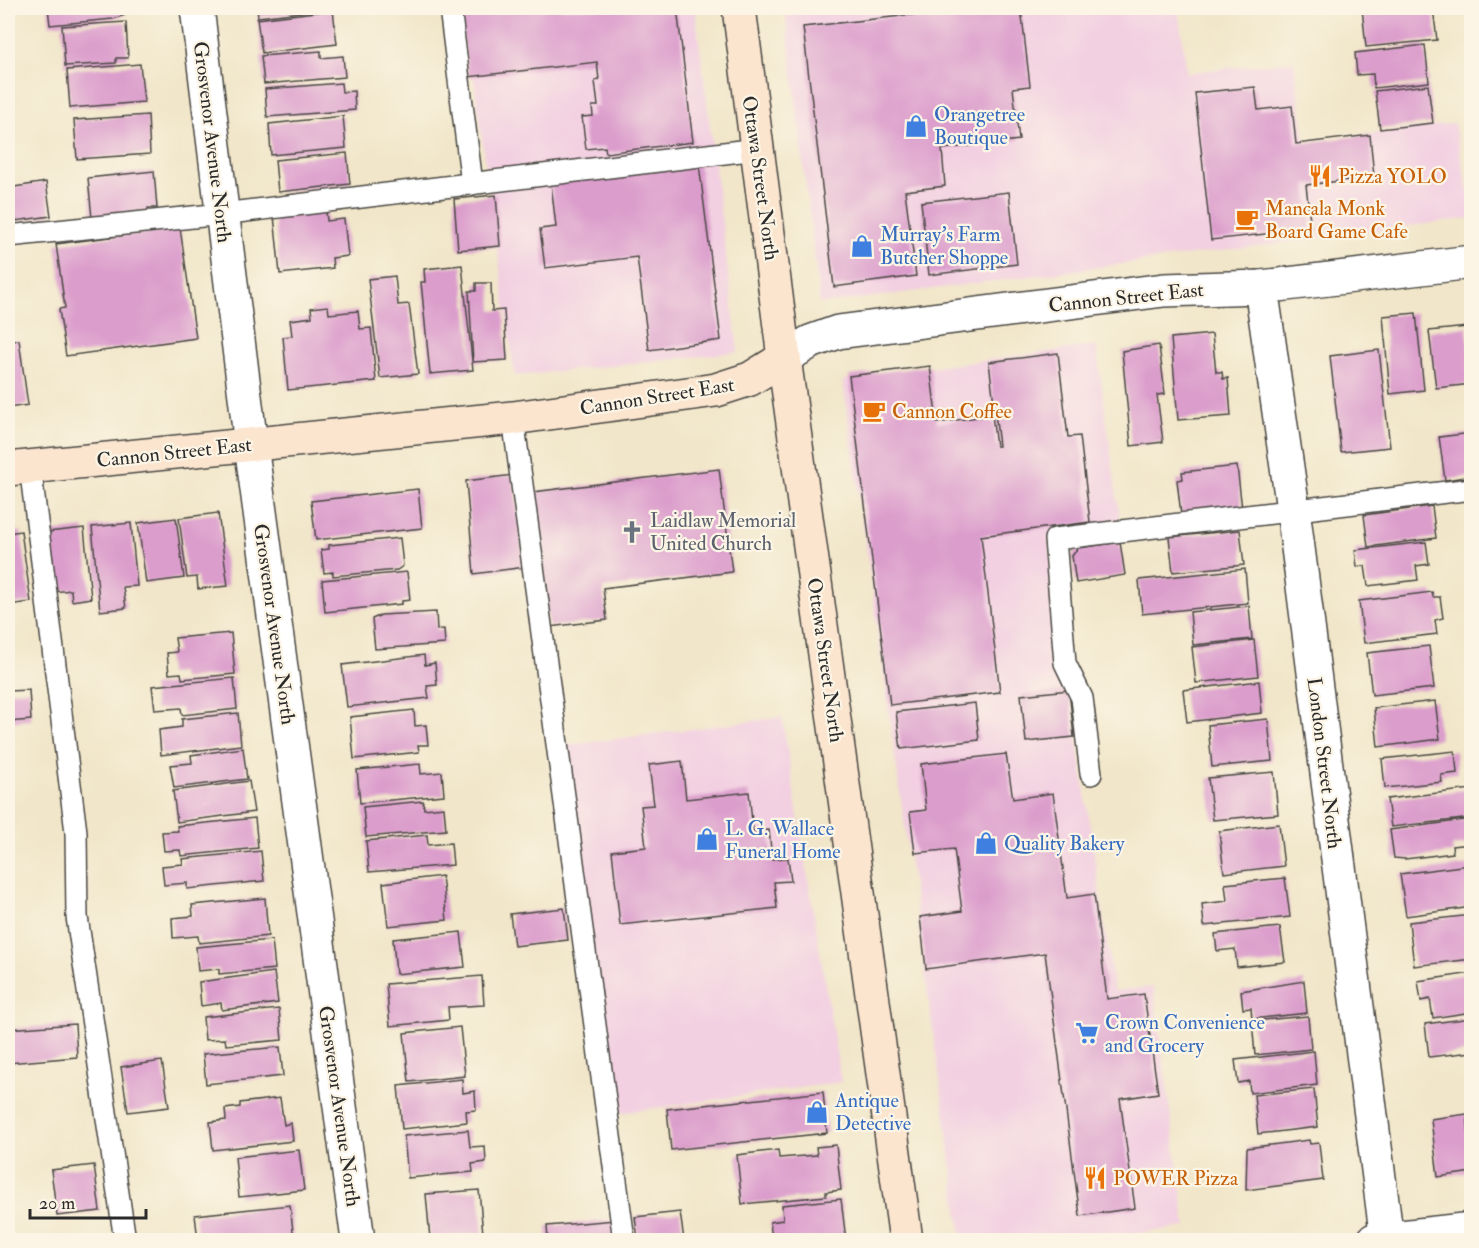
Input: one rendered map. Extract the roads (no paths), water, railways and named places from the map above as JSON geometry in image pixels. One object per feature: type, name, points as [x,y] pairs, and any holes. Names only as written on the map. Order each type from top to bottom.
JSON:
[{"type":"main road","name":"Ottawa Street North","points":[[739,8],[784,357],[906,1240]]},
{"type":"main road","name":"Cannon Street East","points":[[19,468],[513,418],[716,390],[750,380],[784,357]]},
{"type":"street","name":"Grosvenor Avenue North","points":[[197,8],[251,445],[358,1240]]},
{"type":"street","name":"Cannon Street East","points":[[784,357],[810,342],[838,332],[1164,290],[1261,287],[1472,262]]},
{"type":"street","name":"London Street North","points":[[1261,287],[1293,509],[1382,1240]]},
{"type":"street","points":[[1382,1240],[1472,1229]]},
{"type":"lane","points":[[450,8],[472,184]]},
{"type":"lane","points":[[8,236],[222,214],[757,149]]},
{"type":"lane","points":[[513,418],[624,1240]]},
{"type":"lane","points":[[19,468],[76,832],[77,917],[125,1240]]},
{"type":"lane","points":[[1091,774],[1082,698],[1065,663],[1055,539],[1472,489]]},
{"type":"place","name":"Orangetree Boutique","points":[[916,126]]},
{"type":"place","name":"Pizza YOLO","points":[[1320,176]]},
{"type":"place","name":"Mancala Monk Board Game Cafe","points":[[1247,219]]},
{"type":"place","name":"Murray's Farm Butcher Shoppe","points":[[862,246]]},
{"type":"place","name":"Cannon Coffee","points":[[874,411]]},
{"type":"place","name":"Laidlaw Memorial United Church","points":[[632,532]]},
{"type":"place","name":"L. G. Wallace Funeral Home","points":[[707,839]]},
{"type":"place","name":"Quality Bakery","points":[[986,843]]},
{"type":"place","name":"Crown Convenience and Grocery","points":[[1087,1033]]},
{"type":"place","name":"Antique Detective","points":[[817,1112]]},
{"type":"place","name":"POWER Pizza","points":[[1095,1178]]}]
